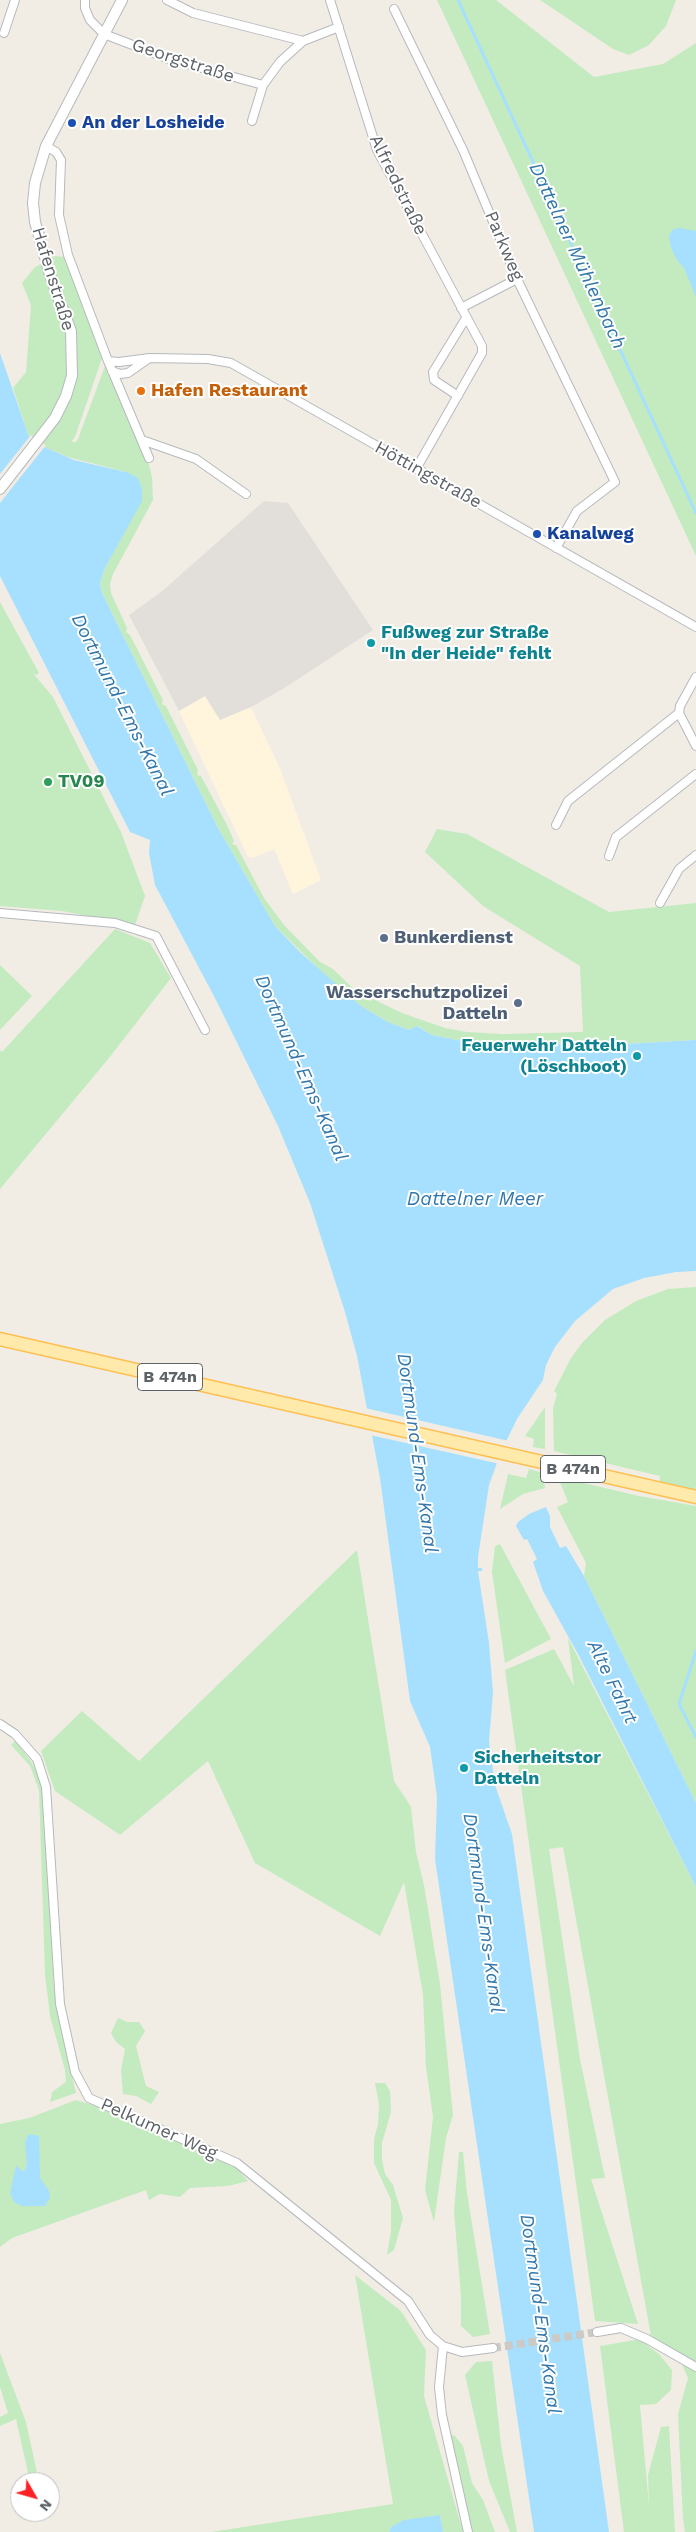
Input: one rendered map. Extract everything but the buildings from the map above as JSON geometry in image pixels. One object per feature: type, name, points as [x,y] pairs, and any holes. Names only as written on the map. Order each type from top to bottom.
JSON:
[{"type":"main road","name":"B 474n","points":[[0,1339],[109,1362],[340,1418],[696,1497]]},
{"type":"street","points":[[4,33],[15,0]]},
{"type":"street","points":[[85,0],[85,8],[90,20],[104,34]]},
{"type":"street","name":"Hafenstraße","points":[[0,489],[42,436],[66,396],[72,376],[73,353],[66,312],[51,278],[35,222],[33,203],[35,183],[46,146],[122,0]]},
{"type":"street","points":[[167,0],[193,14],[303,40]]},
{"type":"street","name":"Alfredstraße","points":[[330,0],[378,150],[482,346],[482,353],[416,469]]},
{"type":"street","name":"Parkweg","points":[[394,9],[463,150],[517,278],[615,482],[577,511],[556,548]]},
{"type":"street","points":[[252,120],[262,86],[280,62],[303,40],[339,27]]},
{"type":"street","name":"Georgstraße","points":[[104,34],[168,59],[262,86]]},
{"type":"street","name":"Hafenstraße","points":[[46,146],[56,152],[61,160],[60,226],[68,255],[108,361]]},
{"type":"street","points":[[461,308],[517,278]]},
{"type":"street","points":[[458,396],[434,380],[433,372],[466,318]]},
{"type":"street","points":[[112,371],[120,374],[128,373],[150,358]]},
{"type":"street","name":"Höttingstraße","points":[[108,361],[119,362],[150,358],[208,359],[231,364],[696,627]]},
{"type":"street","points":[[108,361],[149,458]]},
{"type":"street","points":[[142,440],[196,459],[246,494]]},
{"type":"street","points":[[696,677],[680,706],[679,713],[696,746]]},
{"type":"street","points":[[556,825],[568,801],[679,713]]},
{"type":"street","points":[[609,856],[616,837],[696,774]]},
{"type":"street","points":[[660,903],[679,869],[696,855]]},
{"type":"street","points":[[0,912],[115,923],[156,936],[205,1030]]},
{"type":"street","name":"Pelkumer Weg","points":[[0,1724],[16,1734],[37,1759],[46,1787],[60,2004],[75,2072],[88,2098],[237,2163],[408,2301],[430,2335],[443,2346]]},
{"type":"street","points":[[597,2332],[621,2328],[647,2339],[696,2368]]},
{"type":"street","points":[[468,2532],[440,2397],[443,2346],[462,2352],[493,2348]]},
{"type":"shaded area","points":[[264,501],[288,503],[373,630],[286,687],[251,707],[220,720],[205,696],[179,711],[129,615],[161,592]]},
{"type":"shaded area","points":[[205,696],[220,720],[251,707],[281,771],[321,880],[293,894],[274,849],[253,858],[248,857],[179,711]]},
{"type":"green space","points":[[437,0],[496,0],[594,77],[663,64],[696,43],[696,556]]},
{"type":"green space","points":[[540,0],[676,0],[666,26],[649,45],[629,55],[613,49]]},
{"type":"green space","points":[[53,256],[65,257],[102,358],[75,437],[71,442],[76,442],[78,439],[105,366],[146,452],[152,477],[153,500],[113,574],[110,584],[111,593],[127,628],[126,632],[130,635],[163,700],[162,704],[166,706],[198,770],[197,775],[201,776],[226,823],[234,841],[232,844],[236,845],[264,898],[284,925],[320,962],[333,969],[356,991],[370,1001],[373,999],[402,1013],[445,1028],[467,1032],[503,1034],[583,1032],[580,966],[483,906],[425,852],[437,829],[467,834],[609,912],[696,903],[696,1040],[605,1045],[504,1043],[456,1040],[432,1035],[418,1026],[409,1030],[388,1022],[361,1006],[327,977],[275,926],[218,828],[102,593],[100,583],[104,570],[141,501],[140,488],[126,472],[68,457],[35,443],[29,437],[13,388],[26,372],[31,305],[22,283],[34,268]]},
{"type":"green space","name":"TV09","points":[[0,602],[39,673],[36,675],[32,672],[53,697],[121,832],[145,896],[135,925],[62,911],[0,906]]},
{"type":"green space","points":[[115,929],[150,943],[171,978],[109,1058],[0,1189],[0,1050],[2,1052]]},
{"type":"green space","points":[[0,965],[32,996],[0,1030]]},
{"type":"green space","points":[[696,1287],[696,1490],[659,1484],[660,1476],[554,1451],[553,1408],[557,1394],[554,1391],[571,1358],[582,1343],[605,1320],[636,1301],[668,1289]]},
{"type":"green space","points":[[545,1407],[545,1449],[533,1447],[534,1439],[525,1436]]},
{"type":"green space","points":[[529,1469],[543,1473],[545,1488],[523,1494],[500,1509],[508,1474],[526,1478]]},
{"type":"green space","points":[[558,1477],[639,1496],[696,1506],[696,1803],[584,1576],[586,1563],[557,1507],[568,1502]]},
{"type":"green space","points":[[500,1544],[551,1639],[505,1663],[492,1572],[495,1546]]},
{"type":"green space","points":[[357,1550],[394,1781],[411,1807],[416,1852],[424,1885],[440,1984],[453,2115],[446,2138],[434,2222],[425,2190],[433,2117],[426,2067],[423,1995],[404,1882],[380,1936],[255,1863],[208,1761],[120,1835],[55,1791],[41,1751],[82,1711],[139,1761]]},
{"type":"green space","points":[[568,1638],[696,1887],[696,2532],[685,2532],[683,2519],[678,2414],[688,2378],[677,2353],[651,2336],[563,1847],[549,1849],[580,2059],[605,2178],[591,2179],[638,2324],[595,2321],[505,1670],[554,1649],[574,1686]]},
{"type":"green space","points":[[15,1741],[40,1777],[43,1797],[54,1986],[57,2011],[76,2093],[50,2102],[52,2092],[66,2082],[65,2070],[50,2016],[45,1974],[39,1790],[30,1766],[11,1745]]},
{"type":"green space","points":[[118,2018],[127,2022],[139,2022],[145,2031],[136,2046],[146,2086],[159,2092],[151,2104],[136,2096],[123,2094],[121,2070],[125,2049],[116,2042],[111,2033]]},
{"type":"green space","points":[[375,2083],[385,2083],[390,2091],[391,2112],[382,2143],[382,2159],[385,2174],[393,2185],[403,2218],[394,2250],[387,2255],[391,2231],[391,2200],[374,2163],[374,2139],[378,2124],[379,2104]]},
{"type":"green space","points":[[76,2100],[93,2105],[233,2164],[248,2181],[228,2186],[190,2188],[180,2197],[160,2194],[149,2200],[146,2190],[12,2238],[0,2247],[0,2124],[29,2118]]},
{"type":"green space","points":[[459,2152],[463,2152],[467,2193],[490,2334],[473,2337],[461,2326],[461,2297],[454,2211]]},
{"type":"green space","points":[[355,2275],[401,2311],[426,2350],[424,2396],[463,2532],[443,2532],[440,2516],[391,2527],[389,2532],[211,2532],[393,2504]]},
{"type":"green space","points":[[640,2340],[659,2354],[672,2370],[671,2390],[656,2404],[640,2405],[649,2506],[648,2475],[661,2427],[669,2426],[675,2532],[624,2532],[600,2346]]},
{"type":"green space","points":[[0,2353],[26,2422],[37,2472],[28,2472],[16,2419],[0,2426],[0,2417],[8,2413],[0,2387]]},
{"type":"green space","points":[[492,2361],[501,2445],[517,2532],[510,2532],[489,2481],[465,2375],[476,2362]]},
{"type":"green space","points":[[454,2435],[463,2446],[472,2483],[483,2500],[495,2532],[470,2532],[450,2436]]},
{"type":"water","points":[[679,228],[696,231],[696,297],[684,268],[677,260],[671,248],[669,236],[672,230]]},
{"type":"water","name":"Dattelner Meer","points":[[0,353],[29,437],[35,443],[74,460],[126,472],[137,477],[142,488],[142,501],[104,570],[100,583],[102,593],[218,828],[275,926],[300,952],[361,1006],[388,1022],[409,1030],[417,1026],[432,1035],[456,1040],[504,1043],[605,1045],[696,1040],[696,1271],[676,1272],[644,1278],[613,1289],[575,1321],[555,1347],[546,1365],[543,1380],[517,1419],[501,1452],[489,1485],[478,1557],[478,1568],[482,1568],[482,1571],[478,1571],[489,1643],[493,1693],[489,1741],[492,1764],[495,1785],[512,1834],[609,2532],[534,2532],[435,1859],[437,1797],[430,1747],[410,1701],[380,1478],[357,1356],[345,1312],[310,1203],[278,1126],[216,1000],[155,885],[149,853],[150,840],[130,832],[0,576]]},
{"type":"water","name":"Alte Fahrt","points":[[546,1507],[550,1516],[550,1527],[560,1548],[566,1546],[584,1576],[696,1803],[696,1887],[579,1656],[543,1591],[533,1562],[537,1559],[527,1539],[524,1540],[516,1526],[518,1522],[529,1514]]},
{"type":"water","points":[[29,2134],[39,2136],[40,2178],[49,2191],[50,2198],[45,2206],[22,2206],[14,2202],[10,2193],[16,2166],[24,2172],[27,2164],[25,2142]]},
{"type":"water","points":[[440,2515],[443,2532],[389,2532],[391,2527],[404,2520]]},
{"type":"pier","points":[[31,435],[37,441],[46,445],[0,503],[0,474]]},
{"type":"pier","points":[[365,1408],[509,1441],[500,1464],[370,1435]]},
{"type":"waterway","name":"Dattelner Mühlenbach","points":[[458,0],[696,513]]},
{"type":"waterway","points":[[696,1651],[679,1704],[696,1737]]},
{"type":"tunnel","points":[[493,2348],[597,2332]]},
{"type":"place","name":"An der Losheide","points":[[72,123]]},
{"type":"place","name":"Hafen Restaurant","points":[[141,391]]},
{"type":"place","name":"Kanalweg","points":[[537,534]]},
{"type":"place","name":"Fußweg zur Straße \"In der Heide\" fehlt","points":[[371,643]]},
{"type":"place","name":"TV09","points":[[48,782]]},
{"type":"place","name":"Bunkerdienst","points":[[384,938]]},
{"type":"place","name":"Wasserschutzpolizei Datteln","points":[[518,1003]]},
{"type":"place","name":"Feuerwehr Datteln (Löschboot)","points":[[637,1056]]},
{"type":"place","name":"Sicherheitstor Datteln","points":[[464,1768]]},
{"type":"water label","name":"Dortmund-Ems-Kanal","points":[[122,705]]},
{"type":"water label","name":"Dortmund-Ems-Kanal","points":[[301,1068]]},
{"type":"water label","name":"Dortmund-Ems-Kanal","points":[[417,1453]]},
{"type":"water label","name":"Dortmund-Ems-Kanal","points":[[483,1913]]},
{"type":"water label","name":"Dortmund-Ems-Kanal","points":[[540,2314]]}]
